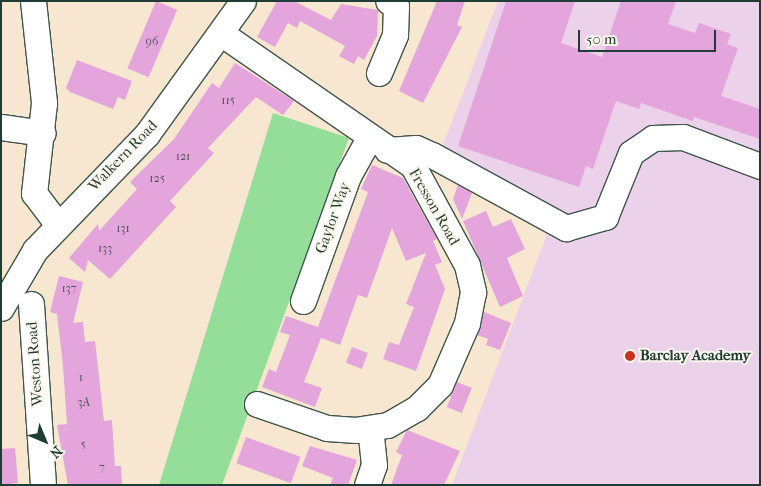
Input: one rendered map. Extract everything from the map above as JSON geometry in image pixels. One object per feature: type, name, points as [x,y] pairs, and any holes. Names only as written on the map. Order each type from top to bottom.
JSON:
[{"type":"street","points":[[33,1],[43,75],[43,134],[34,193],[57,224]]},
{"type":"street","name":"Walkern Road","points":[[1,308],[19,274],[57,224],[147,134],[222,34],[242,1]]},
{"type":"street","points":[[379,73],[394,43],[395,3]]},
{"type":"street","name":"Fresson Road","points":[[222,34],[378,144],[413,166],[433,198],[467,265],[472,307],[440,385],[417,408],[370,429],[328,428],[257,404]]},
{"type":"street","points":[[1,127],[43,134]]},
{"type":"street","points":[[378,144],[416,148],[432,155],[566,228],[606,217],[631,153],[653,138],[683,137],[760,166]]},
{"type":"street","name":"Gaylor Way","points":[[303,301],[348,176],[378,144]]},
{"type":"street","name":"Weston Road","points":[[31,304],[43,485]]},
{"type":"street","points":[[367,485],[374,465],[370,429]]},
{"type":"shaded area","name":"Barclay Academy","points":[[498,1],[760,1],[760,485],[452,485],[553,218],[441,150]]},
{"type":"green space","points":[[273,113],[349,138],[222,485],[159,485]]},
{"type":"building","points":[[156,1],[177,10],[149,77],[127,68]]},
{"type":"building","points":[[277,1],[294,1],[331,20],[341,4],[378,10],[377,36],[364,60],[358,56],[354,64],[339,56],[345,46],[300,21],[297,28],[288,23],[275,47],[257,37]]},
{"type":"building","points":[[437,1],[465,1],[457,25],[462,27],[423,103],[399,91]]},
{"type":"building","points":[[506,1],[575,1],[561,43],[602,57],[621,1],[676,1],[668,24],[695,33],[699,23],[731,34],[727,44],[738,48],[721,96],[760,109],[760,139],[694,117],[693,121],[641,103],[639,109],[616,101],[593,169],[586,166],[579,187],[458,146]]},
{"type":"building","points":[[77,60],[132,81],[125,100],[118,97],[113,109],[70,92],[66,88]]},
{"type":"building","points":[[235,63],[294,101],[283,115],[256,97],[208,148],[214,153],[170,201],[176,207],[110,279],[88,260],[85,272],[69,258],[98,224],[99,231],[137,189],[130,182],[174,139],[212,83],[219,88]]},
{"type":"building","points":[[372,165],[403,178],[437,239],[433,241],[442,262],[435,265],[445,289],[416,371],[383,359],[389,342],[399,345],[414,307],[406,304],[426,253],[406,261],[392,228],[367,298],[358,295],[340,345],[321,338],[304,382],[322,388],[315,407],[262,387],[269,369],[276,372],[290,335],[280,332],[286,316],[318,327],[368,192],[361,189]]},
{"type":"building","points":[[458,185],[472,193],[462,219],[453,199]]},
{"type":"building","points":[[486,211],[493,227],[511,219],[525,249],[507,258],[523,296],[500,307],[463,221]]},
{"type":"building","points":[[59,276],[83,282],[73,323],[83,322],[85,342],[95,341],[104,421],[112,420],[115,466],[121,466],[122,485],[68,485],[57,425],[67,424],[63,366],[57,314],[50,312]]},
{"type":"building","points":[[484,312],[511,323],[500,350],[486,345],[488,339],[477,335]]},
{"type":"building","points":[[352,347],[368,353],[362,369],[346,363]]},
{"type":"building","points":[[457,382],[472,388],[462,413],[447,407]]},
{"type":"building","points":[[407,430],[460,451],[444,485],[391,485],[402,455],[396,452]]},
{"type":"building","points":[[246,437],[301,457],[291,483],[236,463]]},
{"type":"building","points":[[310,446],[357,460],[348,485],[330,485],[333,478],[302,466]]},
{"type":"building","points":[[15,448],[18,483],[1,485],[1,449]]},
{"type":"place","name":"Barclay Academy","points":[[630,356]]}]
